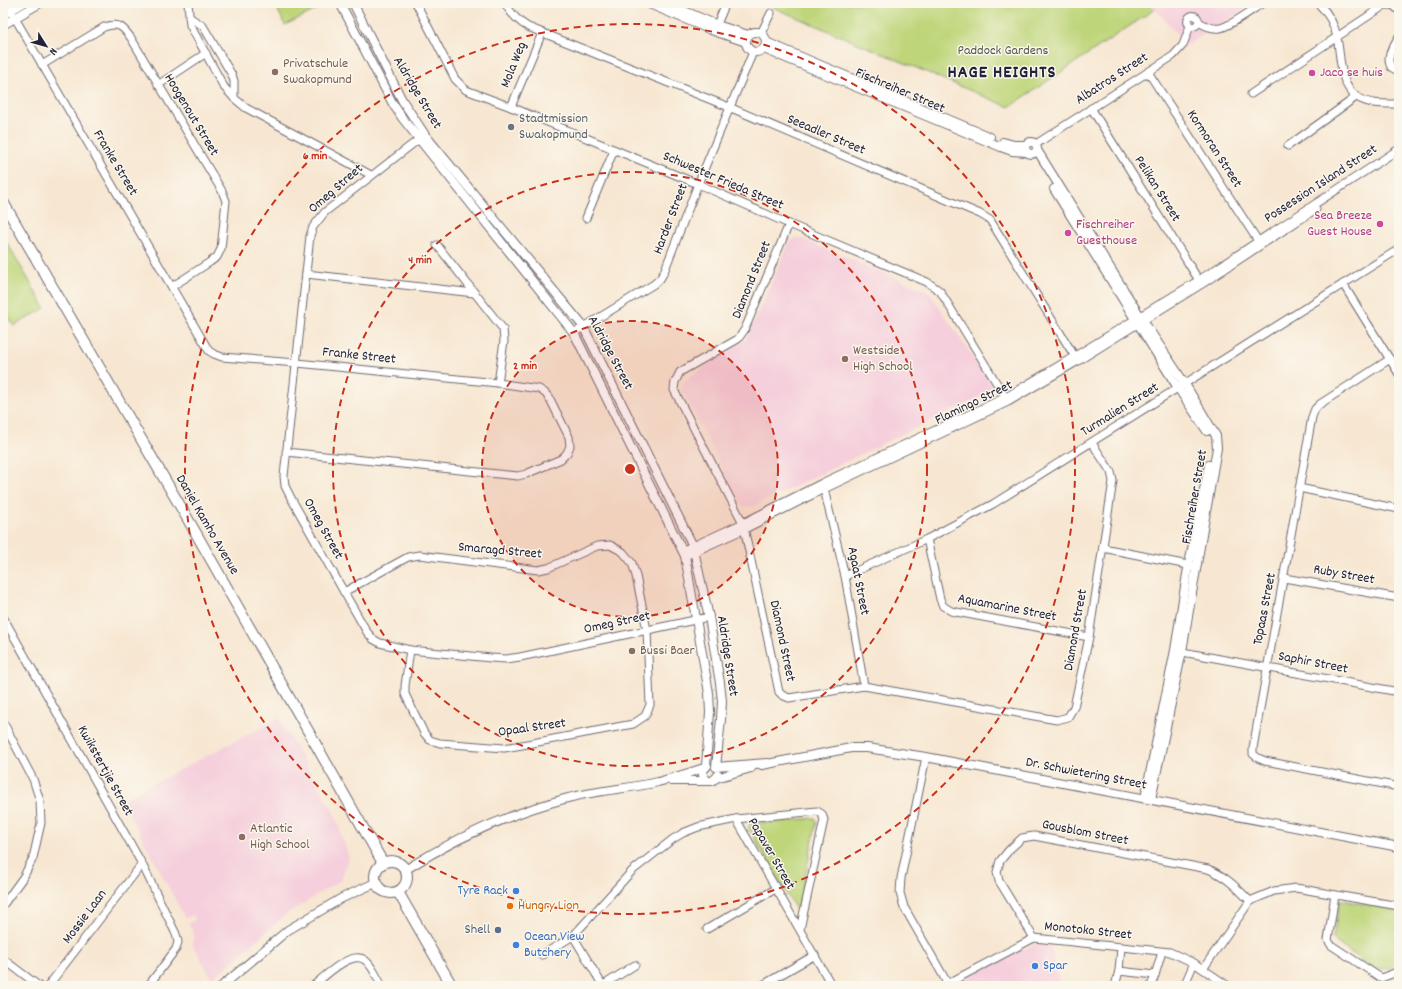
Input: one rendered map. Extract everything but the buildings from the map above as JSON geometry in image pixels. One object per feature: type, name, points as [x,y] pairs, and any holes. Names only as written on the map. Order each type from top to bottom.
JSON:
[{"type":"main road","name":"Daniel Kamho Avenue","points":[[3,202],[189,522],[383,863]]},
{"type":"main road","points":[[391,861],[395,862],[402,866],[405,870],[407,874],[406,881],[403,888],[398,892],[392,893],[383,891],[379,888],[375,876],[376,870],[383,863],[391,861]]},
{"type":"main road","points":[[398,892],[452,986]]},
{"type":"street","points":[[3,25],[10,15],[23,3]]},
{"type":"street","points":[[10,15],[40,3]]},
{"type":"street","points":[[188,3],[190,25],[224,87],[234,98],[246,108],[371,175]]},
{"type":"street","name":"Aldridge Street","points":[[340,3],[396,109],[418,140],[574,333],[683,553],[709,693],[710,712],[705,767]]},
{"type":"street","name":"Aldridge Street","points":[[353,3],[402,100],[425,135],[583,326],[694,549],[709,617],[722,701],[716,767]]},
{"type":"street","name":"Schwester Frieda Street","points":[[416,3],[455,79],[460,86],[472,93],[512,107],[698,184],[927,282],[940,291],[1007,399]]},
{"type":"street","name":"Seeadler Street","points":[[505,3],[513,16],[519,22],[542,33],[729,107],[980,214],[990,220],[1076,359]]},
{"type":"street","points":[[649,3],[747,38]]},
{"type":"street","points":[[666,3],[716,28]]},
{"type":"street","points":[[716,28],[726,3]]},
{"type":"street","name":"Albatros Street","points":[[1031,149],[1091,108],[1173,56],[1183,45],[1190,26],[1194,27],[1199,22],[1206,26],[1220,28],[1232,23],[1263,3]]},
{"type":"street","points":[[1318,3],[1330,20],[1337,37],[1342,72],[1349,89],[1356,97],[1375,103],[1399,104]]},
{"type":"street","points":[[1251,94],[1385,5],[1392,5],[1399,9]]},
{"type":"street","points":[[761,33],[771,13]]},
{"type":"street","name":"Franke Street","points":[[10,15],[42,65],[173,286],[209,351],[222,357],[498,383],[539,389],[545,393],[569,437],[570,446],[567,453],[561,459],[518,476],[286,452]]},
{"type":"street","points":[[189,17],[203,26],[232,76],[234,82],[234,98]]},
{"type":"street","name":"Hoogenout Street","points":[[42,65],[104,27],[114,24],[121,26],[131,38],[222,191],[226,202],[221,249],[217,257],[173,286]]},
{"type":"street","points":[[753,32],[761,33],[766,38],[765,45],[759,52],[753,52],[747,47],[747,38],[753,32]]},
{"type":"street","name":"Mola Weg","points":[[512,107],[542,33]]},
{"type":"street","points":[[1399,36],[1391,50],[1389,62],[1390,67],[1399,72]]},
{"type":"street","name":"Fischreiher Street","points":[[765,45],[1001,142],[1031,149],[1181,386],[1216,436],[1217,448],[1192,566],[1178,651],[1148,799]]},
{"type":"street","name":"Harder Street","points":[[574,333],[660,279],[729,107],[753,52]]},
{"type":"street","points":[[158,85],[206,53]]},
{"type":"street","points":[[377,73],[386,68]]},
{"type":"street","name":"Kormoran Street","points":[[1148,72],[1259,243]]},
{"type":"street","points":[[1288,146],[1356,97]]},
{"type":"street","name":"Pelikan Street","points":[[1091,108],[1200,282]]},
{"type":"street","name":"Omeg Street","points":[[425,135],[371,175],[325,212],[313,227],[309,244],[286,452],[284,476],[285,486],[367,632],[373,639],[380,643],[410,650],[506,659],[709,617]]},
{"type":"street","name":"Possession Island Street","points":[[1259,243],[1399,149]]},
{"type":"street","points":[[586,218],[614,150]]},
{"type":"street","name":"Possession Island Street","points":[[1259,243],[1399,155]]},
{"type":"street","name":"Diamond Street","points":[[789,224],[745,329],[738,338],[680,372],[674,382],[674,390],[744,526],[779,692],[782,695],[789,698],[864,686],[1057,720],[1068,717],[1074,707],[1089,637],[1113,481],[1111,472],[1092,443]]},
{"type":"street","name":"Flamingo Street","points":[[683,553],[744,526],[823,486],[1007,399],[1139,320],[1259,243]]},
{"type":"street","points":[[437,245],[503,329],[504,341],[498,383]]},
{"type":"street","name":"Turmalien Street","points":[[845,576],[927,538],[993,504],[1399,249]]},
{"type":"street","points":[[306,274],[474,293]]},
{"type":"street","points":[[1343,284],[1399,374]]},
{"type":"street","name":"Topaas Street","points":[[1390,359],[1320,404],[1315,409],[1312,417],[1267,667],[1253,754],[1258,758],[1272,762],[1399,787]]},
{"type":"street","name":"Agaat Street","points":[[823,486],[845,576],[864,686]]},
{"type":"street","points":[[1299,488],[1399,509]]},
{"type":"street","name":"Aquamarine Street","points":[[927,538],[940,599],[943,606],[951,611],[1089,637]]},
{"type":"street","name":"Smaragd Street","points":[[344,592],[408,556],[419,555],[538,570],[548,568],[597,546],[610,545],[622,552],[632,563],[647,630]]},
{"type":"street","points":[[1103,548],[1192,566]]},
{"type":"street","name":"Ruby Street","points":[[1284,578],[1399,598]]},
{"type":"street","name":"Kwikstertjie Street","points":[[3,617],[142,864],[174,928],[178,942],[176,949],[148,986]]},
{"type":"street","name":"Opaal Street","points":[[410,650],[405,694],[424,733],[430,740],[440,743],[504,748],[633,724],[645,716],[650,705],[647,630]]},
{"type":"street","name":"Saphir Street","points":[[1178,651],[1399,692]]},
{"type":"street","points":[[3,722],[33,779],[40,801],[41,823],[32,858],[24,876],[3,905]]},
{"type":"street","name":"Dr. Schwietering Street","points":[[716,767],[767,763],[851,748],[867,748],[926,757],[1399,847]]},
{"type":"street","points":[[926,757],[900,878],[900,893],[904,908],[946,985]]},
{"type":"street","name":"Dr. Schwietering Street","points":[[716,778],[767,763]]},
{"type":"street","points":[[405,870],[441,848],[483,828],[529,810],[570,797],[658,782],[712,781],[716,778],[718,771],[716,767],[711,765],[658,782]]},
{"type":"street","points":[[705,767],[703,770],[703,776],[707,780]]},
{"type":"street","points":[[736,819],[817,811],[822,814],[824,820],[800,929]]},
{"type":"street","name":"Papaver Street","points":[[542,955],[573,936],[632,871],[673,840],[683,833],[698,827],[736,819],[832,986]]},
{"type":"street","name":"Gousblom Street","points":[[1034,938],[999,881],[997,872],[1000,861],[1022,838],[1034,836],[1208,869],[1226,878],[1250,901]]},
{"type":"street","name":"Mossie Laan","points":[[48,986],[142,864]]},
{"type":"street","points":[[222,986],[288,930],[342,898],[376,882]]},
{"type":"street","points":[[707,929],[777,888]]},
{"type":"street","points":[[1203,969],[1250,901],[1274,892],[1296,888],[1399,906]]},
{"type":"street","points":[[1335,895],[1328,940],[1330,945],[1381,978],[1397,972],[1399,969]]},
{"type":"street","points":[[573,936],[603,986],[635,965]]},
{"type":"street","name":"Monotoko Street","points":[[946,985],[1034,938],[1170,952],[1194,963],[1228,986]]},
{"type":"street","points":[[1115,986],[1121,947]]},
{"type":"street","points":[[1151,986],[1162,952]]},
{"type":"street","points":[[761,986],[815,956]]},
{"type":"street","points":[[313,986],[349,959],[355,957],[360,957],[368,963],[382,986]]},
{"type":"street","points":[[3,959],[39,986]]},
{"type":"street","points":[[1184,986],[1194,963]]},
{"type":"street","points":[[1118,971],[1155,976]]},
{"type":"shaded area","points":[[1145,3],[1254,3],[1187,45],[1155,9]]},
{"type":"shaded area","name":"Westside High School","points":[[798,237],[929,292],[992,385],[990,392],[752,507],[742,506],[681,388],[686,379],[746,339],[790,241]]},
{"type":"shaded area","name":"Atlantic High School","points":[[279,718],[335,815],[349,858],[341,880],[285,915],[212,979],[192,943],[194,934],[188,923],[195,920],[194,915],[185,918],[122,800]]},
{"type":"shaded area","points":[[1036,943],[1050,943],[1060,986],[952,985]]},
{"type":"green space","points":[[320,3],[322,7],[285,25],[275,4]]},
{"type":"green space","name":"Paddock Gardens","points":[[774,3],[1145,3],[1155,9],[1009,107],[772,7]]},
{"type":"green space","points":[[3,236],[45,308],[14,326],[3,307]]},
{"type":"green space","points":[[815,818],[817,821],[797,909],[795,908],[748,827],[750,824]]},
{"type":"green space","points":[[1341,900],[1399,911],[1399,956],[1396,964],[1384,969],[1372,968],[1337,943],[1333,938],[1339,903]]},
{"type":"place","name":"Privatschule Swakopmund","points":[[275,72]]},
{"type":"place","name":"Jaco se huis","points":[[1312,73]]},
{"type":"place","name":"Stadtmission Swakopmund","points":[[511,127]]},
{"type":"place","name":"Sea Breeze Guest House","points":[[1380,224]]},
{"type":"place","name":"Fischreiher Guesthouse","points":[[1068,233]]},
{"type":"place","name":"Westside High School","points":[[845,359]]},
{"type":"place","name":"Bussi Baer","points":[[632,651]]},
{"type":"place","name":"Atlantic High School","points":[[242,837]]},
{"type":"place","name":"Tyre Rack","points":[[516,891]]},
{"type":"place","name":"Hungry Lion","points":[[510,906]]},
{"type":"place","name":"Shell","points":[[498,930]]},
{"type":"place","name":"Ocean View Butchery","points":[[516,945]]},
{"type":"place","name":"Spar","points":[[1035,966]]},
{"type":"district","name":"HAGE HEIGHTS","points":[[1002,73]]}]
